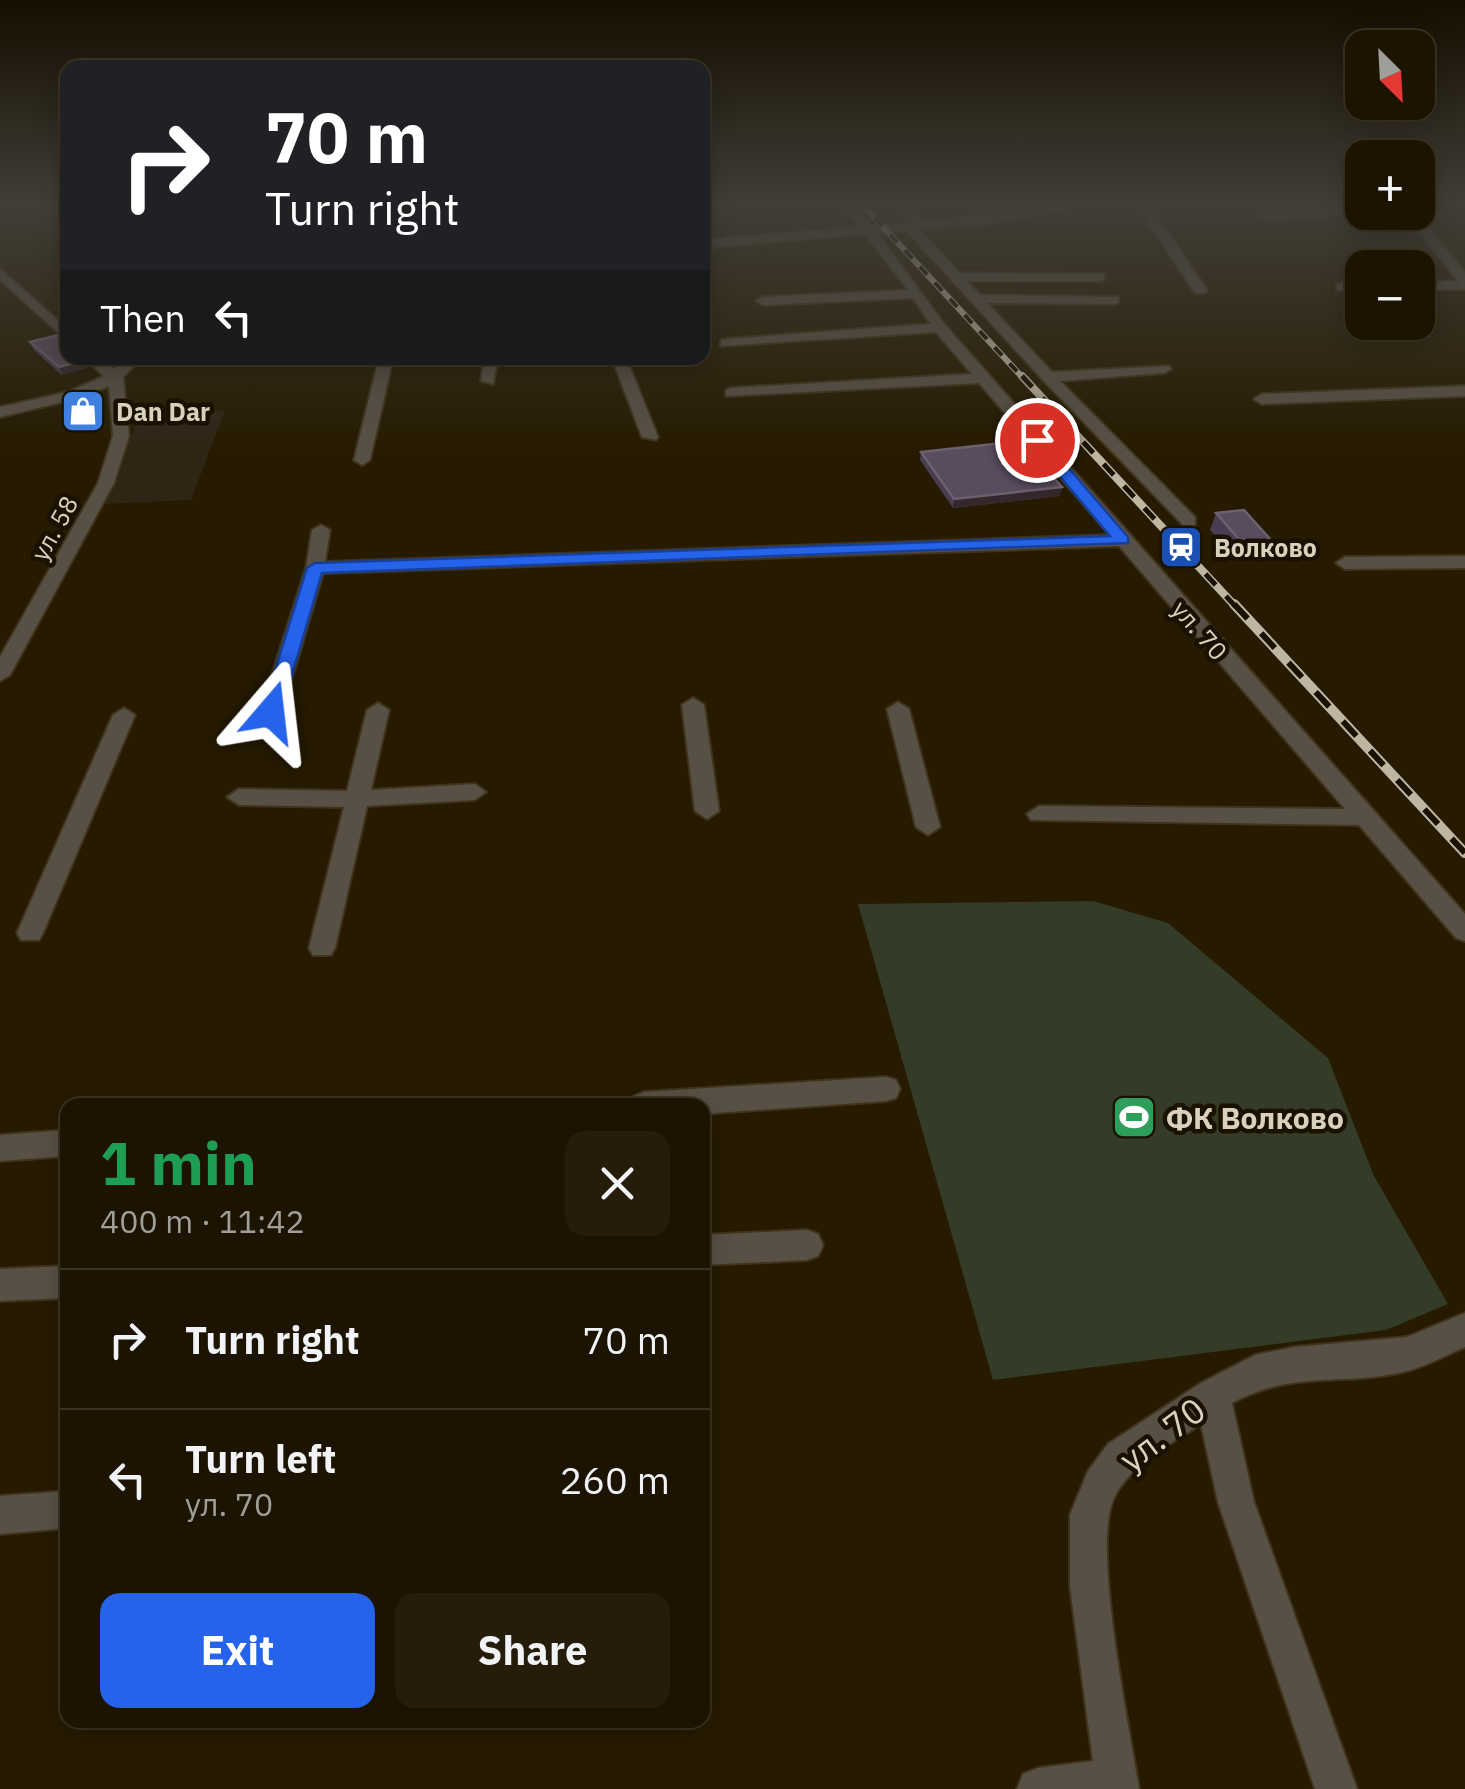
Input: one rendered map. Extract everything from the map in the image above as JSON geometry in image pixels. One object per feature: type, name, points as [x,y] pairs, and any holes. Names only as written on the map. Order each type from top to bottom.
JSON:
[{"type":"street","points":[[12,285],[60,330]]},
{"type":"street","name":"ул. 70","points":[[909,285],[982,378],[1465,931]]},
{"type":"street","points":[[966,285],[1048,378],[1188,521]]},
{"type":"street","points":[[1197,285],[1200,290]]},
{"type":"street","points":[[763,302],[913,294]]},
{"type":"street","points":[[980,300],[1112,300]]},
{"type":"street","points":[[726,343],[940,328]]},
{"type":"street","points":[[98,365],[118,387]]},
{"type":"street","points":[[118,387],[131,365]]},
{"type":"street","points":[[362,460],[384,365]]},
{"type":"street","points":[[488,381],[490,365]]},
{"type":"street","points":[[622,365],[650,437]]},
{"type":"street","points":[[1048,378],[1164,369]]},
{"type":"street","points":[[731,392],[982,378]]},
{"type":"street","points":[[0,412],[118,387]]},
{"type":"street","name":"ул. 58","points":[[0,675],[106,483],[121,436],[118,387]]},
{"type":"street","points":[[1262,399],[1465,391]]},
{"type":"street","points":[[271,712],[315,568],[321,530]]},
{"type":"street","points":[[315,568],[1122,540]]},
{"type":"street","points":[[1345,563],[1465,562]]},
{"type":"street","points":[[693,705],[707,811]]},
{"type":"street","points":[[898,708],[928,827]]},
{"type":"street","points":[[322,948],[378,710]]},
{"type":"street","points":[[30,933],[124,715]]},
{"type":"street","points":[[239,797],[358,799],[475,792]]},
{"type":"street","points":[[1039,814],[1369,818]]},
{"type":"street","points":[[710,1101],[886,1089]]},
{"type":"street","points":[[0,1148],[60,1144]]},
{"type":"street","points":[[710,1250],[807,1245]]},
{"type":"street","points":[[0,1285],[60,1282]]},
{"type":"street","name":"ул. 70","points":[[1117,1784],[1090,1586],[1089,1515],[1101,1484],[1121,1457],[1254,1372],[1294,1364],[1407,1354],[1465,1330]]},
{"type":"street","points":[[1213,1395],[1236,1502],[1336,1789]]},
{"type":"street","points":[[0,1515],[60,1510]]},
{"type":"street","points":[[1038,1789],[1117,1784]]},
{"type":"shaded area","points":[[225,410],[191,500],[105,504],[140,414]]},
{"type":"green space","name":"ФК Волково","points":[[1093,901],[1168,923],[1328,1058],[1374,1176],[1448,1304],[1386,1330],[993,1380],[858,904]]},
{"type":"building","points":[[58,335],[60,365],[67,365],[59,367],[30,342]]},
{"type":"building","points":[[1021,441],[1062,487],[954,499],[921,452]]},
{"type":"building","points":[[1244,510],[1271,540],[1242,543],[1216,513]]},
{"type":"railway","points":[[937,285],[1024,379]]},
{"type":"railway","points":[[1022,376],[1236,607]]},
{"type":"railway","points":[[1234,604],[1465,853]]},
{"type":"place","name":"Dan Dar","points":[[83,411]]},
{"type":"place","name":"Волково","points":[[1181,547]]},
{"type":"place","name":"ФК Волково","points":[[1134,1117]]},
{"type":"route","points":[[271,712],[315,568],[1122,540],[1037,440]]}]
